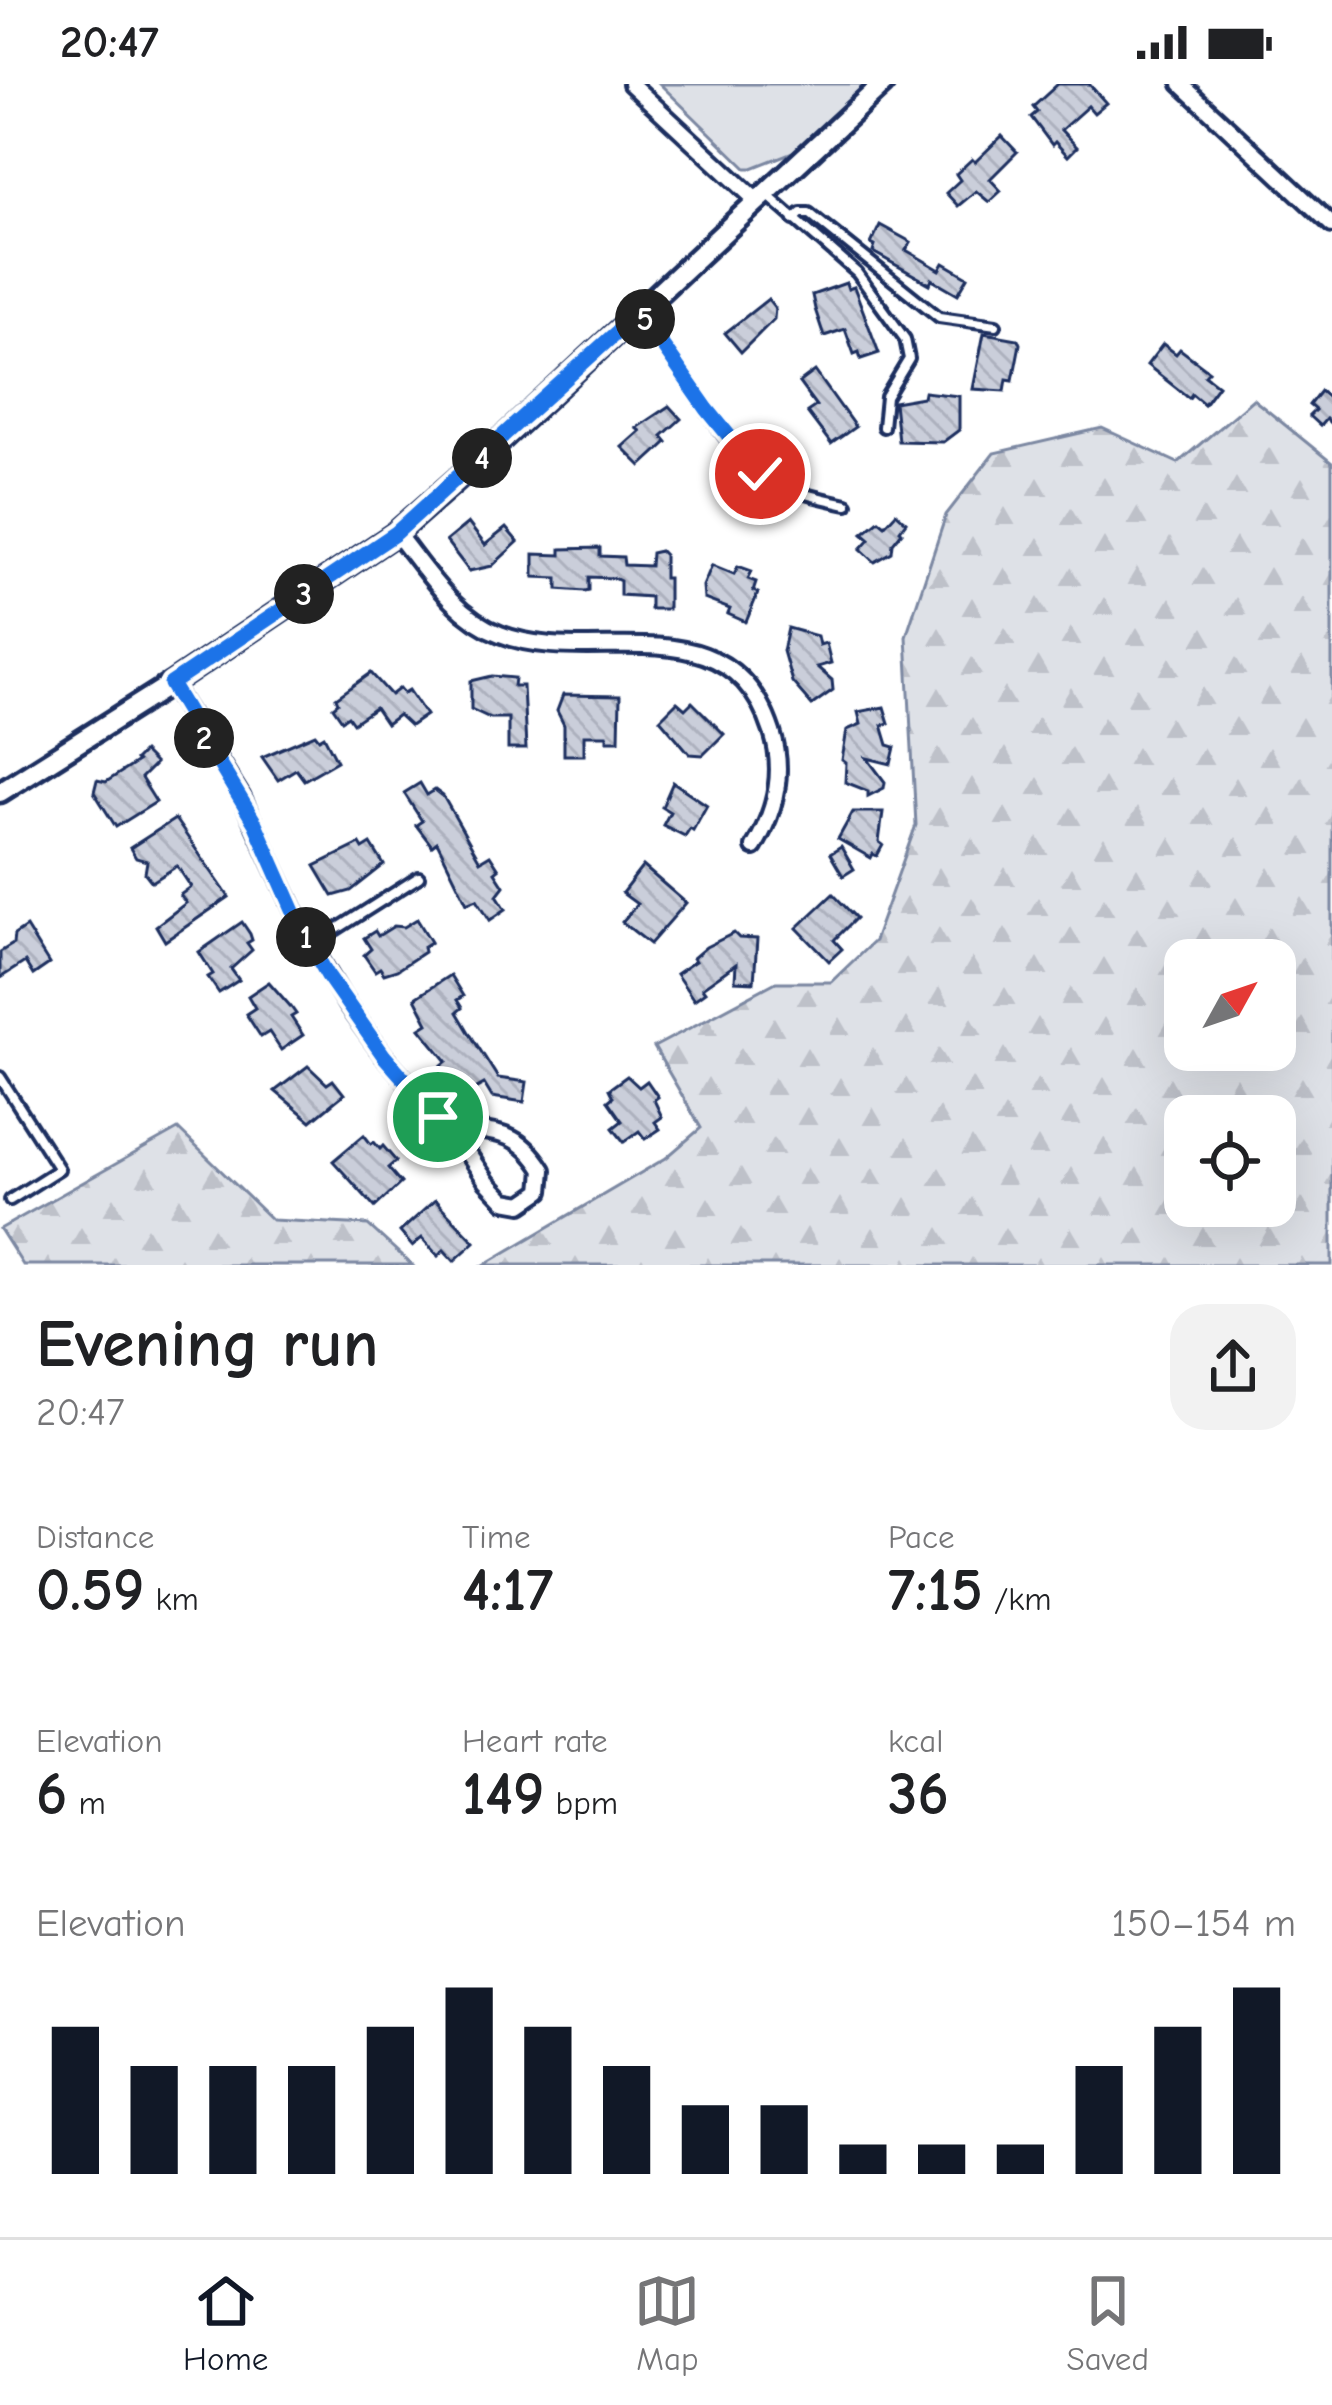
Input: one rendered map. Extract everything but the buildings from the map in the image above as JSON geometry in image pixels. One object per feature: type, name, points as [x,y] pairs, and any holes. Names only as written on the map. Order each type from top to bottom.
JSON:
[{"type":"main road","points":[[0,792],[396,533],[883,84]]},
{"type":"street","points":[[631,84],[761,197]]},
{"type":"street","points":[[1180,84],[1332,225]]},
{"type":"street","points":[[396,533],[460,610],[501,635],[532,643],[670,645],[712,660],[737,677],[764,713],[777,756],[772,811],[754,847]]},
{"type":"street","points":[[171,684],[248,810],[311,946],[374,1044],[506,1201],[525,1204],[541,1191],[543,1170],[520,1141],[500,1133],[449,1128]]},
{"type":"lane","points":[[761,197],[871,287],[905,339],[909,359],[886,397],[884,427]]},
{"type":"lane","points":[[794,220],[809,213],[946,320],[996,325]]},
{"type":"lane","points":[[639,312],[760,474],[804,494],[847,504]]},
{"type":"lane","points":[[311,946],[419,877]]},
{"type":"lane","points":[[0,1077],[58,1168],[10,1200]]},
{"type":"green space","points":[[660,84],[868,84],[798,150],[746,168]]},
{"type":"green space","points":[[1253,399],[1332,463],[1332,1265],[484,1265],[666,1158],[701,1128],[654,1047],[776,982],[831,982],[874,941],[916,825],[906,636],[946,515],[994,453],[1102,428],[1178,463]]},
{"type":"green space","points":[[178,1129],[272,1220],[368,1225],[412,1265],[23,1265],[0,1229]]},
{"type":"route","points":[[438,1117],[384,1056],[328,976],[241,796],[171,684],[396,533],[639,312],[760,474]]}]
